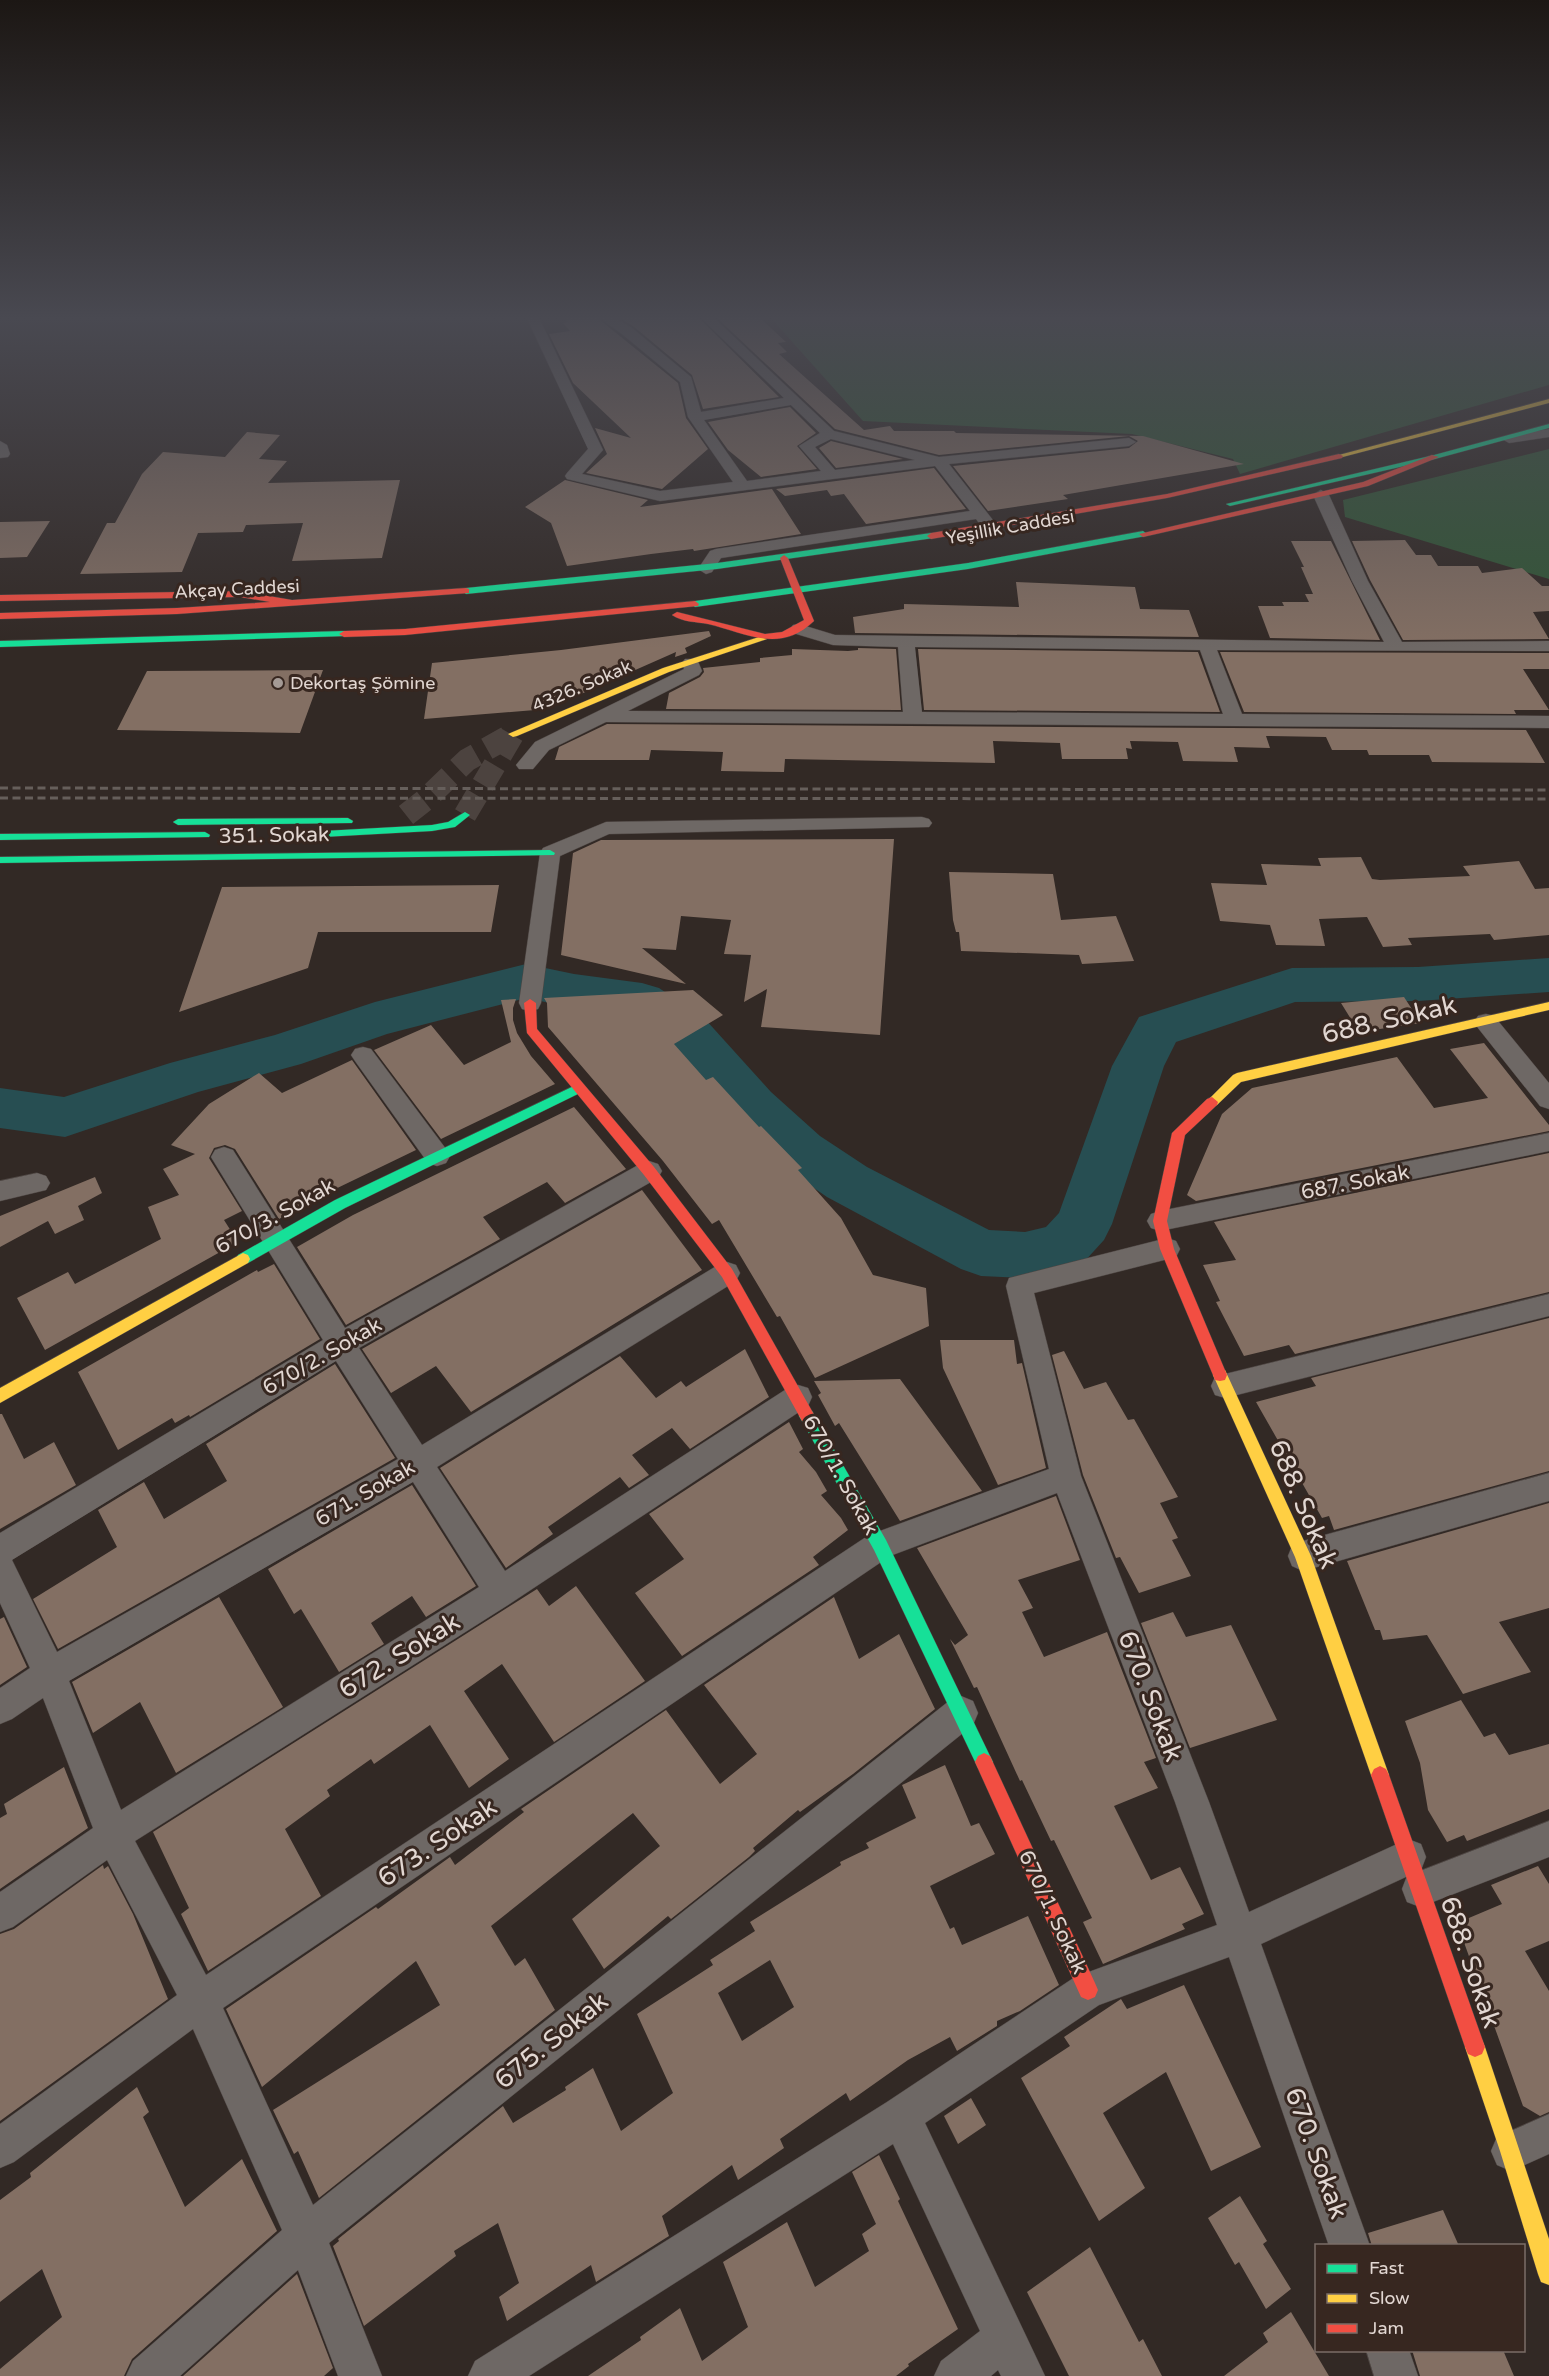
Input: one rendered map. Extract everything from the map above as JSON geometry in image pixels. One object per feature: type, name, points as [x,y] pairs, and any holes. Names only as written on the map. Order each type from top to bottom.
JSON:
[{"type":"main road","name":"Yeşillik Caddesi","points":[[476,592],[706,569],[784,558],[985,521],[1242,479],[1447,427]]},
{"type":"main road","name":"Yeşillik Caddesi","points":[[722,586],[795,584],[1040,541],[1252,500],[1509,439],[1546,427]]},
{"type":"main road","points":[[0,644],[405,632],[713,602],[795,584],[892,577],[968,566],[1156,531],[1365,484],[1435,457]]},
{"type":"main road","points":[[666,670],[762,639],[774,639],[809,622],[784,558]]},
{"type":"main road","points":[[666,670],[704,641],[717,623],[706,569]]},
{"type":"main road","points":[[859,595],[892,577]]},
{"type":"main road","name":"Akçay Caddesi","points":[[0,616],[70,615],[297,604],[476,592]]},
{"type":"main road","points":[[0,598],[240,594],[297,604]]},
{"type":"main road","points":[[663,608],[679,616],[717,623],[762,639]]},
{"type":"main road","name":"Akçay Caddesi","points":[[0,633],[130,630],[338,620]]},
{"type":"main road","name":"4326. Sokak","points":[[513,734],[666,670]]},
{"type":"main road","points":[[0,823],[344,822],[406,815]]},
{"type":"main road","name":"351. Sokak","points":[[0,837],[358,833],[451,825],[465,815]]},
{"type":"main road","name":"351. Sokak","points":[[0,860],[550,853]]},
{"type":"main road","name":"670/1. Sokak","points":[[530,1003],[531,1030],[578,1089],[650,1171],[727,1273],[798,1396],[880,1545],[961,1713],[1088,1990]]},
{"type":"main road","name":"688. Sokak","points":[[1549,1006],[1237,1078],[1179,1133],[1164,1235],[1225,1386],[1303,1556],[1511,2151],[1549,2274]]},
{"type":"main road","name":"670/3. Sokak","points":[[0,1396],[274,1240],[437,1156],[578,1089]]},
{"type":"street","points":[[585,427],[596,450],[572,476],[660,496],[939,461],[1129,442]]},
{"type":"street","points":[[702,427],[743,486]]},
{"type":"street","points":[[821,427],[829,434],[939,461],[985,521]]},
{"type":"street","points":[[1509,439],[1549,433]]},
{"type":"street","points":[[829,434],[806,446],[831,474]]},
{"type":"street","points":[[1321,495],[1360,581],[1396,647]]},
{"type":"street","points":[[706,569],[716,554],[985,521]]},
{"type":"street","points":[[809,622],[833,640],[1207,646],[1549,646]]},
{"type":"street","points":[[906,642],[913,717]]},
{"type":"street","points":[[1207,646],[1234,718]]},
{"type":"street","points":[[526,765],[542,746],[693,671],[691,663]]},
{"type":"street","points":[[601,716],[1234,718],[1549,722]]},
{"type":"street","points":[[530,1003],[550,853],[606,828],[922,824]]},
{"type":"street","points":[[1486,1022],[1549,1100]]},
{"type":"street","points":[[363,1055],[437,1156]]},
{"type":"street","name":"687. Sokak","points":[[1164,1235],[1549,1142]]},
{"type":"street","points":[[224,1157],[274,1240],[500,1592]]},
{"type":"street","name":"670/2. Sokak","points":[[0,1550],[341,1344],[650,1171]]},
{"type":"street","points":[[0,1191],[37,1183]]},
{"type":"street","name":"670. Sokak","points":[[1164,1235],[1019,1286],[1066,1476],[1192,1802],[1349,2244]]},
{"type":"street","name":"671. Sokak","points":[[0,1707],[50,1674],[418,1463],[727,1273]]},
{"type":"street","points":[[1225,1386],[1549,1305]]},
{"type":"street","name":"672. Sokak","points":[[0,1914],[113,1835],[500,1592],[798,1396]]},
{"type":"street","name":"673. Sokak","points":[[0,2148],[200,2001],[880,1545],[1066,1476]]},
{"type":"street","points":[[1303,1556],[1549,1487]]},
{"type":"street","points":[[0,1569],[50,1674],[113,1835],[200,2001],[306,2236],[360,2376]]},
{"type":"street","name":"675. Sokak","points":[[148,2376],[306,2236],[961,1713]]},
{"type":"street","points":[[490,2376],[901,2116],[1088,1990],[1414,1873],[1549,1839]]},
{"type":"street","points":[[901,2116],[1023,2376]]},
{"type":"street","points":[[1511,2151],[1549,2134]]},
{"type":"street","points":[[956,2376],[1004,2339]]},
{"type":"street","points":[[1388,2352],[1396,2376]]},
{"type":"green space","points":[[985,427],[1404,427],[1240,474],[1233,459],[1132,434]]},
{"type":"green space","points":[[1549,449],[1549,579],[1345,517],[1343,500]]},
{"type":"building","points":[[619,427],[692,427],[708,449],[662,489],[586,473],[607,454],[595,428],[631,438]]},
{"type":"building","points":[[711,427],[810,427],[816,433],[797,446],[817,469],[761,477],[728,450]]},
{"type":"building","points":[[833,427],[861,427],[864,430],[891,427],[894,431],[1143,436],[1244,464],[1063,495],[1068,499],[988,511],[953,466],[1129,448],[1138,441],[1129,436],[939,455]]},
{"type":"building","points":[[247,432],[280,435],[259,459],[287,461],[268,483],[400,480],[382,558],[292,561],[303,523],[246,525],[243,532],[198,533],[182,572],[80,574],[107,523],[115,523],[142,474],[163,452],[225,457]]},
{"type":"building","points":[[831,441],[903,459],[836,468],[819,448]]},
{"type":"building","points":[[934,468],[966,509],[866,524],[844,494],[831,496],[827,490],[785,496],[776,489]]},
{"type":"building","points":[[565,480],[648,500],[640,507],[772,489],[801,534],[694,551],[693,549],[567,566],[551,523],[525,507]]},
{"type":"building","points":[[50,521],[27,557],[0,558],[0,522]]},
{"type":"building","points":[[1405,540],[1416,555],[1431,555],[1438,566],[1478,566],[1482,573],[1522,568],[1542,586],[1549,586],[1549,611],[1533,612],[1549,639],[1403,640],[1370,580],[1352,541]]},
{"type":"building","points":[[1291,541],[1331,541],[1380,640],[1270,638],[1258,606],[1284,606],[1282,602],[1309,602],[1305,594],[1313,594],[1301,567],[1304,567]]},
{"type":"building","points":[[1016,582],[1135,587],[1140,609],[1189,610],[1199,637],[855,633],[853,617],[904,609],[904,604],[1019,607]]},
{"type":"building","points":[[709,631],[711,636],[685,648],[687,653],[675,657],[676,652],[547,709],[424,719],[432,663],[561,650]]},
{"type":"building","points":[[858,648],[896,649],[901,710],[666,709],[669,693],[700,677],[704,672],[703,668],[760,662],[760,658],[792,655],[792,649],[848,651],[858,650]]},
{"type":"building","points":[[918,649],[1198,652],[1220,712],[924,710]]},
{"type":"building","points":[[1220,652],[1549,653],[1549,669],[1523,669],[1549,710],[1514,710],[1516,714],[1244,712]]},
{"type":"building","points":[[323,670],[300,733],[117,730],[147,671]]},
{"type":"building","points":[[607,724],[1526,730],[1545,763],[1432,762],[1429,755],[1369,755],[1367,750],[1332,750],[1326,737],[1266,736],[1270,748],[1234,747],[1238,762],[1183,761],[1178,742],[1130,741],[1132,749],[1126,748],[1128,759],[1062,759],[1060,743],[993,741],[995,763],[785,759],[784,772],[721,771],[723,752],[651,750],[649,760],[555,760],[559,747]]},
{"type":"building","points":[[894,839],[880,1035],[761,1027],[767,989],[744,1002],[751,955],[724,954],[731,920],[681,916],[676,950],[642,948],[686,984],[561,955],[573,853],[601,840]]},
{"type":"building","points":[[1361,857],[1372,879],[1380,880],[1470,876],[1463,866],[1519,861],[1535,889],[1549,888],[1549,935],[1494,940],[1490,934],[1408,938],[1412,945],[1383,947],[1367,917],[1319,919],[1325,946],[1276,945],[1270,925],[1220,921],[1211,883],[1267,885],[1261,864],[1321,866],[1318,858]]},
{"type":"building","points":[[949,872],[1053,874],[1061,920],[1116,916],[1134,961],[1082,964],[1079,955],[961,951],[959,932],[956,932],[953,920]]},
{"type":"building","points":[[499,885],[491,932],[318,932],[308,968],[179,1012],[222,887]]},
{"type":"building","points":[[693,990],[723,1015],[674,1044],[706,1080],[713,1077],[759,1127],[761,1126],[802,1168],[798,1170],[841,1218],[873,1275],[926,1288],[929,1326],[815,1378],[780,1316],[777,1317],[719,1220],[712,1224],[663,1161],[548,1027],[547,1003],[544,998]]},
{"type":"building","points":[[1404,997],[1421,1023],[1359,1032],[1341,1003]]},
{"type":"building","points":[[516,999],[513,1020],[517,1033],[531,1056],[555,1084],[441,1139],[374,1050],[431,1025],[464,1065],[511,1042],[501,1000]]},
{"type":"building","points":[[1484,1043],[1549,1125],[1549,1131],[1196,1201],[1187,1195],[1222,1114],[1252,1088],[1397,1057],[1434,1108],[1488,1098],[1450,1049]]},
{"type":"building","points":[[352,1060],[416,1150],[279,1219],[235,1149],[225,1145],[214,1148],[209,1158],[242,1211],[224,1220],[238,1242],[45,1350],[17,1298],[68,1272],[75,1284],[161,1239],[148,1207],[179,1195],[163,1169],[195,1154],[171,1145],[209,1104],[259,1073],[282,1093]]},
{"type":"building","points":[[574,1107],[626,1169],[565,1203],[547,1182],[483,1217],[500,1239],[346,1325],[297,1247],[353,1215]]},
{"type":"building","points":[[1549,1153],[1549,1292],[1295,1354],[1289,1345],[1244,1356],[1216,1302],[1220,1301],[1203,1265],[1236,1260],[1214,1222]]},
{"type":"building","points":[[95,1177],[102,1193],[78,1206],[84,1220],[55,1234],[48,1221],[0,1247],[0,1216]]},
{"type":"building","points":[[642,1190],[702,1270],[471,1412],[436,1366],[391,1393],[362,1349]]},
{"type":"building","points":[[274,1264],[320,1339],[190,1417],[189,1415],[175,1423],[172,1418],[118,1450],[78,1372],[257,1270],[258,1272]]},
{"type":"building","points":[[1549,1318],[1549,1471],[1334,1530],[1329,1516],[1322,1518],[1256,1402],[1316,1386],[1311,1378]]},
{"type":"building","points":[[940,1340],[1014,1340],[1017,1364],[1022,1363],[1046,1468],[998,1485],[943,1368]]},
{"type":"building","points":[[745,1349],[769,1397],[690,1449],[672,1428],[632,1455],[649,1475],[629,1488],[620,1477],[548,1527],[553,1534],[506,1568],[440,1468],[620,1356],[656,1398],[681,1381],[686,1387]]},
{"type":"building","points":[[1064,1351],[1084,1389],[1106,1382],[1128,1420],[1134,1419],[1178,1497],[1160,1503],[1178,1538],[1172,1540],[1191,1576],[1139,1593],[1120,1557],[1116,1558],[1083,1475],[1052,1355]]},
{"type":"building","points":[[335,1364],[395,1458],[58,1649],[33,1599],[117,1547],[98,1510],[144,1482],[164,1519],[227,1481],[206,1444]]},
{"type":"building","points":[[900,1379],[982,1491],[900,1521],[839,1423],[835,1426],[818,1395],[821,1393],[814,1381]]},
{"type":"building","points":[[0,1414],[24,1459],[54,1442],[76,1485],[0,1529]]},
{"type":"building","points":[[789,1422],[803,1449],[799,1452],[816,1472],[827,1491],[821,1495],[848,1530],[813,1557],[819,1565],[682,1656],[635,1593],[684,1559],[649,1514]]},
{"type":"building","points":[[412,1485],[476,1586],[426,1617],[412,1596],[371,1623],[384,1644],[339,1672],[301,1609],[294,1614],[268,1569]]},
{"type":"building","points":[[1056,1496],[1080,1560],[1018,1580],[1033,1608],[1022,1612],[1044,1657],[1107,1632],[1156,1758],[1144,1762],[1158,1788],[1114,1806],[1151,1880],[1180,1867],[1204,1914],[1182,1924],[1185,1929],[1103,1964],[1083,1922],[1092,1918],[1054,1840],[1051,1841],[1022,1780],[1020,1781],[977,1687],[974,1688],[950,1639],[955,1645],[968,1635],[917,1548]]},
{"type":"building","points":[[1549,1503],[1549,1608],[1499,1622],[1531,1672],[1463,1694],[1427,1635],[1383,1640],[1380,1630],[1375,1630],[1347,1561]]},
{"type":"building","points":[[576,1586],[645,1681],[554,1742],[502,1664],[464,1691],[509,1759],[469,1788],[430,1725],[374,1764],[371,1759],[327,1790],[330,1796],[285,1829],[321,1896],[208,1971],[181,1914],[189,1908],[153,1832],[537,1589],[549,1606]]},
{"type":"building","points":[[219,1597],[283,1707],[176,1773],[140,1702],[93,1733],[72,1682]]},
{"type":"building","points":[[834,1597],[859,1659],[899,1634],[935,1709],[853,1774],[800,1812],[798,1810],[753,1848],[755,1851],[749,1857],[671,1919],[668,1916],[604,1969],[572,1919],[660,1846],[633,1813],[491,1926],[515,1966],[525,1958],[555,2010],[319,2198],[298,2151],[294,2154],[273,2110],[440,2005],[416,1961],[262,2087],[226,2009],[376,1907],[378,1909],[450,1857],[455,1865],[524,1812],[521,1809],[666,1710],[720,1784],[757,1754],[704,1685]]},
{"type":"building","points":[[1173,1612],[1186,1637],[1231,1625],[1277,1720],[1190,1748],[1141,1623]]},
{"type":"building","points":[[4,1617],[27,1667],[0,1685],[0,1619]]},
{"type":"building","points":[[1461,1700],[1484,1737],[1495,1733],[1509,1755],[1549,1744],[1549,1809],[1467,1841],[1464,1835],[1447,1842],[1428,1810],[1420,1763],[1405,1721]]},
{"type":"building","points":[[945,1765],[971,1826],[979,1823],[995,1854],[930,1886],[950,1929],[954,1927],[962,1945],[1028,1916],[1059,1985],[1020,2011],[997,2021],[997,2026],[957,2051],[950,2037],[908,2060],[850,2101],[846,2093],[780,2139],[784,2148],[738,2180],[732,2165],[662,2216],[669,2236],[596,2282],[591,2265],[507,2321],[499,2297],[519,2283],[498,2223],[454,2251],[456,2256],[364,2326],[333,2246],[339,2241],[338,2239],[503,2106],[513,2123],[566,2090],[565,2087],[593,2068],[621,2131],[673,2093],[637,2014],[713,1965],[710,1960],[755,1931],[750,1922],[841,1865],[840,1862],[869,1848],[866,1843],[916,1818],[902,1785]],"holes":[[[770,1960],[794,2007],[742,2041],[718,1993]]]},
{"type":"building","points":[[64,1767],[88,1828],[0,1889],[0,1818],[7,1814],[4,1804]]},
{"type":"building","points":[[103,1865],[104,1869],[108,1866],[133,1914],[168,1999],[0,2121],[0,1934],[14,1929]]},
{"type":"building","points":[[1538,1866],[1549,1884],[1549,1941],[1525,1951],[1549,1991],[1549,2112],[1540,2116],[1523,2106],[1457,1923],[1502,1904],[1491,1885]]},
{"type":"building","points":[[1184,1985],[1261,2147],[1211,2171],[1166,2072],[1103,2113],[1145,2188],[1099,2221],[1021,2078],[1070,2046],[1064,2037],[1121,1999],[1127,2009]]},
{"type":"building","points":[[137,2087],[149,2112],[143,2117],[185,2207],[242,2159],[277,2231],[132,2359],[124,2376],[0,2376],[0,2369],[62,2317],[42,2269],[0,2302],[0,2200],[31,2177],[30,2173]]},
{"type":"building","points":[[971,2098],[986,2125],[958,2144],[944,2116]]},
{"type":"building","points":[[879,2155],[958,2329],[908,2364],[909,2366],[896,2376],[588,2376],[641,2340],[640,2337],[680,2308],[702,2361],[748,2327],[723,2262],[787,2222],[815,2287],[869,2251],[862,2234],[876,2224],[852,2172]]},
{"type":"building","points":[[1240,2196],[1267,2241],[1263,2244],[1291,2289],[1266,2309],[1239,2262],[1235,2265],[1208,2218]]},
{"type":"building","points":[[1443,2210],[1458,2244],[1371,2244],[1368,2233]]},
{"type":"building","points":[[1090,2247],[1139,2342],[1143,2339],[1162,2376],[1069,2376],[1027,2292]]},
{"type":"building","points":[[297,2274],[333,2368],[324,2376],[183,2376]]},
{"type":"building","points":[[1291,2312],[1329,2376],[1224,2376],[1268,2342],[1263,2333]]},
{"type":"building","points":[[1413,2352],[1504,2352],[1514,2376],[1420,2376]]},
{"type":"waterway","points":[[0,1108],[65,1117],[188,1076],[283,1051],[375,1020],[526,981],[574,991],[642,1000],[687,1032],[752,1106],[801,1151],[847,1182],[981,1253],[1025,1255],[1063,1247],[1084,1224],[1138,1066],[1157,1030],[1292,985],[1418,984],[1549,975]]},
{"type":"tunnel","points":[[406,815],[467,760],[513,734],[465,815]]},
{"type":"railway","points":[[0,788],[1549,790]]},
{"type":"railway","points":[[0,798],[1549,799]]},
{"type":"traffic: fast","points":[[1230,504],[1435,457],[1546,427]]},
{"type":"traffic: fast","points":[[695,604],[968,566],[1143,534]]},
{"type":"traffic: fast","points":[[466,591],[717,566],[931,536]]},
{"type":"traffic: fast","points":[[0,644],[344,634]]},
{"type":"traffic: fast","points":[[323,834],[432,828],[451,825],[465,815]]},
{"type":"traffic: fast","points":[[178,822],[348,821]]},
{"type":"traffic: fast","points":[[0,837],[205,835]]},
{"type":"traffic: fast","points":[[0,860],[550,853]]},
{"type":"traffic: fast","points":[[243,1259],[340,1204],[578,1089]]},
{"type":"traffic: fast","points":[[807,1416],[880,1545],[984,1762]]},
{"type":"traffic: slow","points":[[1339,456],[1450,427]]},
{"type":"traffic: slow","points":[[513,734],[666,670],[762,639]]},
{"type":"traffic: slow","points":[[1212,1102],[1237,1078],[1549,1006]]},
{"type":"traffic: slow","points":[[0,1396],[243,1259]]},
{"type":"traffic: slow","points":[[1220,1375],[1303,1556],[1380,1775]]},
{"type":"traffic: slow","points":[[1475,2047],[1511,2151],[1549,2274]]},
{"type":"traffic: jam","points":[[931,536],[1167,496],[1339,456]]},
{"type":"traffic: jam","points":[[1143,534],[1365,484],[1435,457]]},
{"type":"traffic: jam","points":[[677,615],[765,637],[775,637],[796,629],[809,621],[784,558]]},
{"type":"traffic: jam","points":[[0,616],[177,611],[466,591]]},
{"type":"traffic: jam","points":[[0,598],[240,594],[298,604]]},
{"type":"traffic: jam","points":[[344,634],[405,632],[695,604]]},
{"type":"traffic: jam","points":[[530,1003],[531,1030],[649,1171],[727,1273],[807,1416]]},
{"type":"traffic: jam","points":[[1212,1102],[1179,1133],[1160,1221],[1167,1249],[1220,1375]]},
{"type":"traffic: jam","points":[[984,1762],[1088,1990]]},
{"type":"traffic: jam","points":[[1380,1775],[1475,2047]]},
{"type":"place","name":"Dekortaş Şömine","points":[[278,683]]}]
